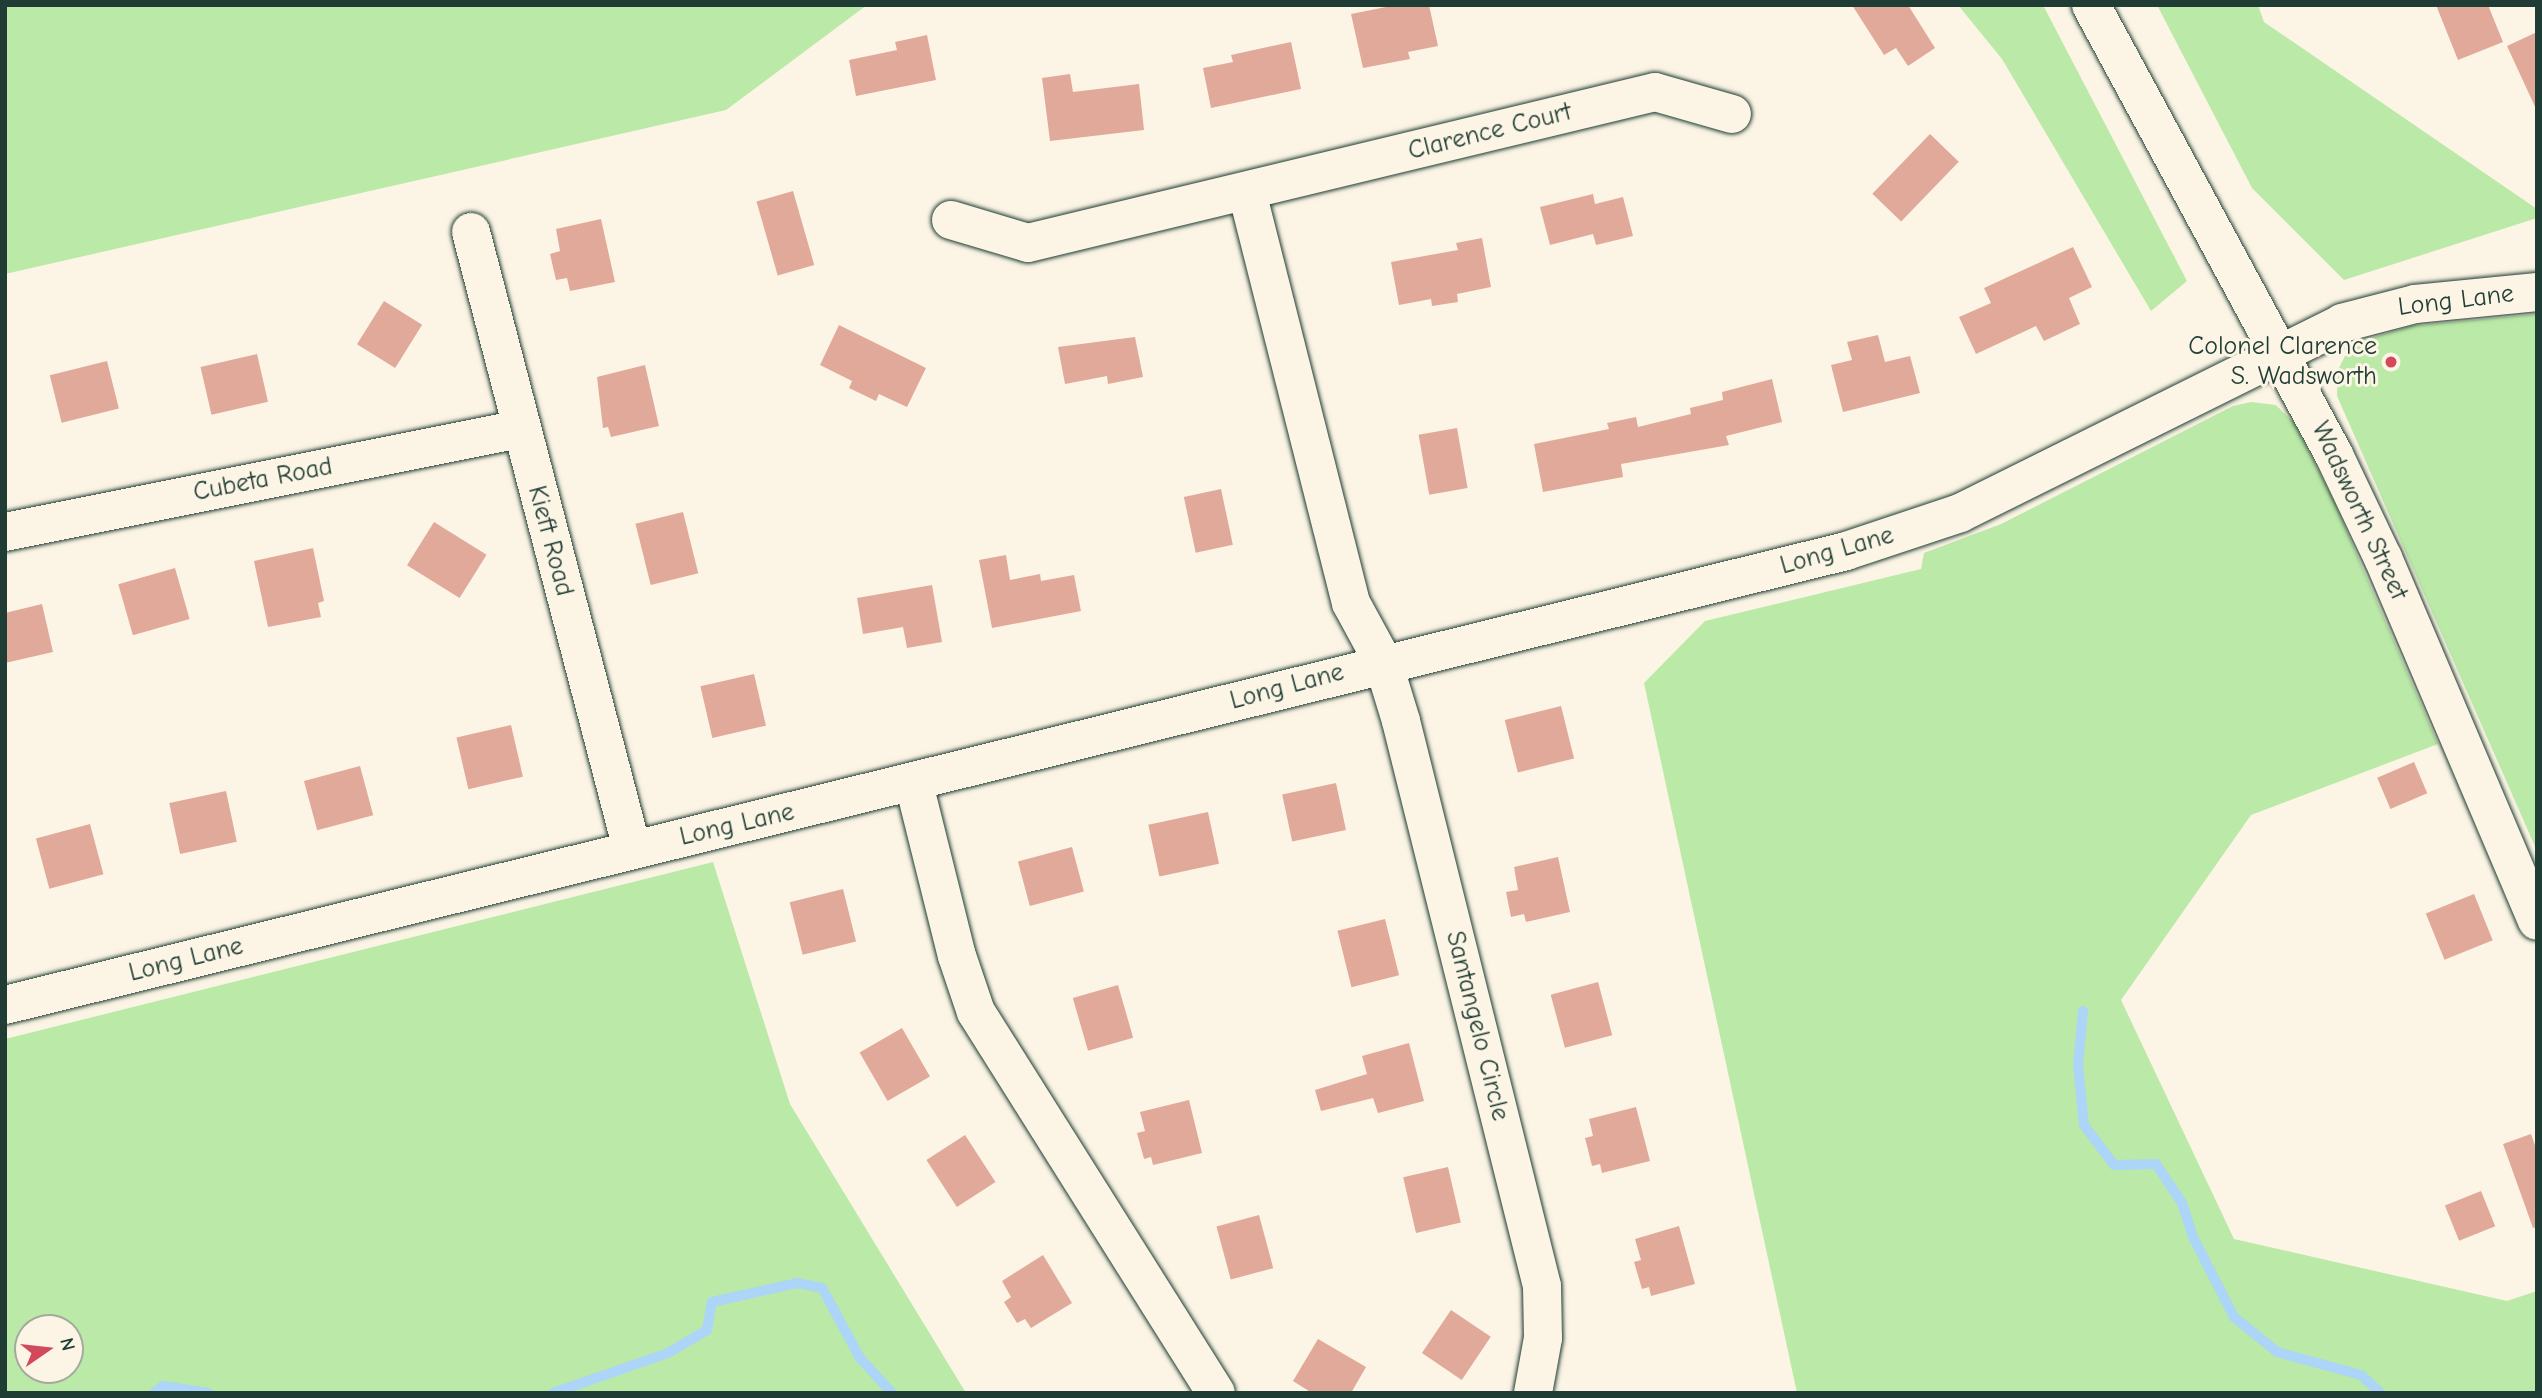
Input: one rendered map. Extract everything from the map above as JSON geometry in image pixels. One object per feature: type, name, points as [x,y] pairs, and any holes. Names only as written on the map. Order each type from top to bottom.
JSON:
[{"type":"street","name":"Wadsworth Street","points":[[2091,5],[2282,352],[2383,558],[2537,921]]},
{"type":"street","name":"Clarence Court","points":[[951,220],[1028,243],[1655,92],[1731,114]]},
{"type":"street","points":[[1247,192],[1351,603],[1383,662]]},
{"type":"street","name":"Kieft Road","points":[[471,232],[520,429],[632,849]]},
{"type":"street","name":"Long Lane","points":[[5,1005],[632,849],[914,784],[1383,662],[1846,551],[1960,513],[2342,323],[2382,310],[2537,292]]},
{"type":"street","name":"Cubeta Road","points":[[5,532],[520,429]]},
{"type":"street","name":"Santangelo Circle","points":[[1383,662],[1401,721],[1542,1286],[1543,1338],[1533,1393]]},
{"type":"street","points":[[914,784],[957,956],[976,1012],[1216,1393]]},
{"type":"green space","points":[[5,5],[867,5],[726,110],[5,274]]},
{"type":"green space","points":[[1958,5],[2043,5],[2187,281],[2151,311],[2002,59]]},
{"type":"green space","points":[[2157,5],[2258,5],[2264,22],[2537,209],[2537,218],[2344,280],[2252,188]]},
{"type":"green space","points":[[2537,314],[2537,851],[2337,396],[2338,370],[2345,356],[2365,340],[2411,326]]},
{"type":"green space","points":[[2251,402],[2276,405],[2294,423],[2334,501],[2438,744],[2251,815],[2121,1000],[2234,1239],[2507,1301],[2537,1291],[2537,1393],[1797,1393],[1644,683],[1705,621],[1921,569],[1924,553],[2001,524],[2233,406]]},
{"type":"green space","points":[[713,862],[790,1104],[966,1393],[5,1393],[5,1039]]},
{"type":"building","points":[[1396,5],[1429,5],[1438,46],[1408,52],[1410,59],[1363,68],[1351,14]]},
{"type":"building","points":[[1852,5],[1908,5],[1935,48],[1908,66],[1896,48],[1884,55]]},
{"type":"building","points":[[2436,5],[2488,5],[2503,42],[2458,60]]},
{"type":"building","points":[[2537,32],[2537,111],[2507,46]]},
{"type":"building","points":[[927,35],[936,80],[856,96],[849,60],[897,50],[895,42]]},
{"type":"building","points":[[1291,42],[1301,89],[1211,108],[1203,68],[1233,62],[1231,55]]},
{"type":"building","points":[[1070,74],[1073,92],[1139,84],[1144,130],[1050,141],[1042,78]]},
{"type":"building","points":[[1930,134],[1959,162],[1901,221],[1872,194]]},
{"type":"building","points":[[793,191],[814,265],[778,275],[756,201]]},
{"type":"building","points":[[1593,194],[1595,204],[1623,197],[1633,236],[1596,245],[1593,234],[1550,245],[1540,207]]},
{"type":"building","points":[[601,219],[615,282],[570,291],[567,278],[556,280],[550,254],[560,251],[556,229]]},
{"type":"building","points":[[1482,238],[1491,287],[1457,294],[1458,302],[1432,306],[1431,299],[1399,305],[1391,262],[1458,250],[1456,243]]},
{"type":"building","points":[[2073,247],[2092,287],[2069,298],[2080,324],[2044,341],[2036,326],[1976,354],[1959,317],[1991,303],[1984,288]]},
{"type":"building","points":[[384,301],[422,325],[395,368],[357,344]]},
{"type":"building","points":[[839,325],[926,368],[907,407],[879,394],[876,401],[849,388],[852,381],[820,365]]},
{"type":"building","points":[[1878,335],[1885,362],[1910,356],[1920,393],[1843,412],[1831,365],[1852,360],[1847,342]]},
{"type":"building","points":[[1135,337],[1143,377],[1108,384],[1107,376],[1065,384],[1058,347]]},
{"type":"building","points":[[257,354],[268,402],[212,415],[200,367]]},
{"type":"building","points":[[107,361],[119,409],[62,423],[50,375]]},
{"type":"building","points":[[645,365],[659,426],[611,437],[608,427],[603,428],[597,377]]},
{"type":"building","points":[[1772,379],[1782,422],[1726,436],[1729,445],[1621,464],[1623,477],[1543,492],[1534,444],[1609,429],[1607,423],[1636,417],[1638,427],[1691,414],[1690,408],[1723,400],[1722,392]]},
{"type":"building","points":[[1457,428],[1468,488],[1429,495],[1419,435]]},
{"type":"building","points":[[1221,489],[1233,545],[1196,553],[1184,497]]},
{"type":"building","points":[[683,512],[698,573],[651,585],[635,524]]},
{"type":"building","points":[[434,522],[487,555],[460,598],[407,565]]},
{"type":"building","points":[[313,548],[324,601],[318,603],[321,617],[268,627],[254,561]]},
{"type":"building","points":[[1006,555],[1010,580],[1040,574],[1041,581],[1074,575],[1081,611],[992,628],[979,560]]},
{"type":"building","points":[[175,568],[190,619],[133,635],[118,584]]},
{"type":"building","points":[[932,585],[942,642],[907,648],[903,627],[863,634],[857,598]]},
{"type":"building","points":[[42,604],[53,652],[5,663],[5,613]]},
{"type":"building","points":[[754,674],[766,726],[712,738],[700,686]]},
{"type":"building","points":[[1561,706],[1574,758],[1518,772],[1505,720]]},
{"type":"building","points":[[511,725],[523,777],[468,789],[456,738]]},
{"type":"building","points":[[2414,762],[2427,793],[2390,809],[2377,778]]},
{"type":"building","points":[[360,766],[373,815],[317,830],[304,781]]},
{"type":"building","points":[[1336,783],[1346,830],[1292,841],[1282,794]]},
{"type":"building","points":[[226,791],[237,842],[180,854],[169,803]]},
{"type":"building","points":[[1208,812],[1219,864],[1159,877],[1148,825]]},
{"type":"building","points":[[90,824],[103,874],[49,889],[36,838]]},
{"type":"building","points":[[1072,847],[1084,891],[1030,906],[1018,861]]},
{"type":"building","points":[[1558,857],[1570,912],[1526,922],[1524,914],[1511,917],[1506,892],[1518,890],[1514,867]]},
{"type":"building","points":[[843,889],[856,941],[803,955],[790,902]]},
{"type":"building","points":[[2474,894],[2493,940],[2445,960],[2426,913]]},
{"type":"building","points":[[1385,919],[1399,975],[1351,987],[1337,931]]},
{"type":"building","points":[[1598,982],[1612,1035],[1565,1048],[1551,995]]},
{"type":"building","points":[[1118,985],[1133,1038],[1088,1051],[1073,998]]},
{"type":"building","points":[[902,1028],[930,1076],[888,1101],[860,1052]]},
{"type":"building","points":[[1409,1043],[1424,1101],[1378,1113],[1373,1098],[1321,1111],[1315,1090],[1367,1074],[1362,1056]]},
{"type":"building","points":[[1189,1100],[1202,1153],[1153,1165],[1151,1157],[1144,1159],[1137,1133],[1145,1131],[1140,1112]]},
{"type":"building","points":[[1636,1107],[1650,1161],[1602,1173],[1600,1164],[1592,1166],[1585,1138],[1593,1136],[1589,1119]]},
{"type":"building","points":[[2531,1134],[2537,1151],[2537,1227],[2533,1228],[2503,1144]]},
{"type":"building","points":[[965,1135],[995,1182],[957,1207],[926,1160]]},
{"type":"building","points":[[1448,1167],[1461,1223],[1416,1233],[1403,1177]]},
{"type":"building","points":[[2481,1191],[2495,1226],[2459,1241],[2445,1206]]},
{"type":"building","points":[[1259,1215],[1273,1268],[1231,1280],[1216,1226]]},
{"type":"building","points":[[1679,1226],[1695,1284],[1651,1296],[1649,1287],[1642,1289],[1634,1262],[1641,1260],[1635,1239]]},
{"type":"building","points":[[1043,1255],[1072,1303],[1031,1328],[1025,1319],[1017,1323],[1004,1302],[1011,1297],[1002,1281]]},
{"type":"building","points":[[1451,1310],[1491,1337],[1462,1380],[1422,1353]]},
{"type":"building","points":[[1318,1339],[1366,1367],[1351,1393],[1312,1393],[1293,1381]]},
{"type":"waterway","points":[[2083,1011],[2078,1065],[2084,1125],[2114,1165],[2156,1164],[2182,1203],[2194,1239],[2234,1317],[2277,1352],[2361,1375],[2380,1393]]},
{"type":"waterway","points":[[553,1393],[668,1353],[707,1330],[712,1302],[797,1283],[822,1288],[860,1358],[892,1393]]},
{"type":"waterway","points":[[154,1393],[163,1386],[208,1393]]},
{"type":"place","name":"Colonel Clarence S. Wadsworth","points":[[2391,362]]}]
